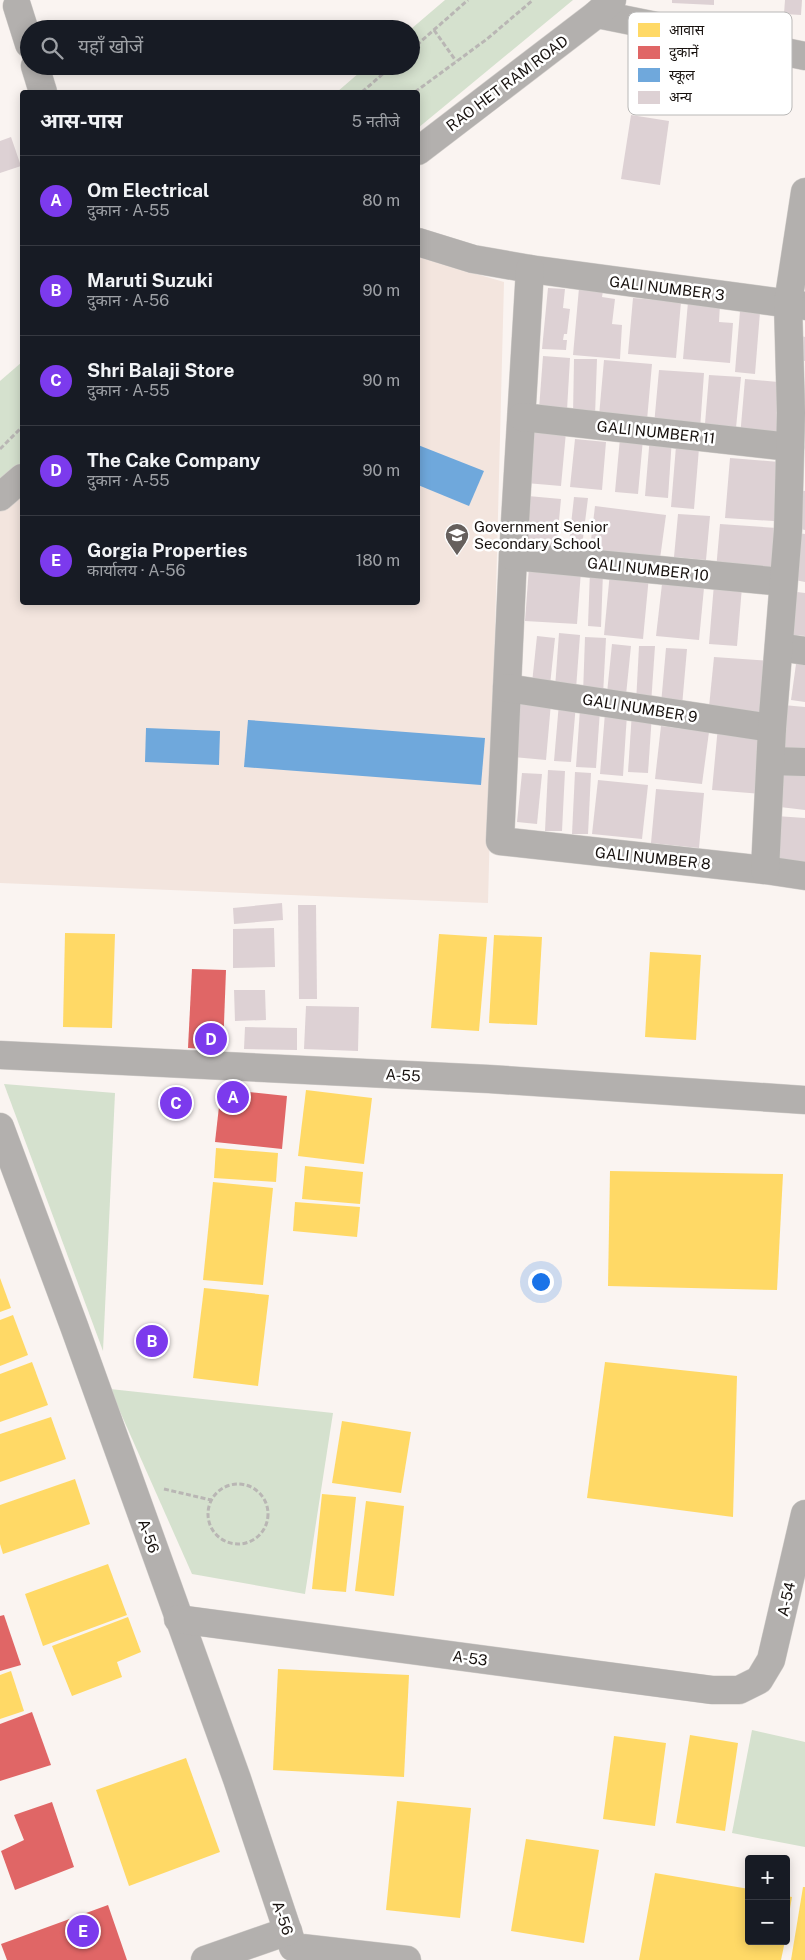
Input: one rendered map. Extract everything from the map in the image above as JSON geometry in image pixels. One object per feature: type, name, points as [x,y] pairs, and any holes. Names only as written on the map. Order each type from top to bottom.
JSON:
[{"type":"street","points":[[17,6],[21,20]]},
{"type":"street","points":[[605,7],[628,13]]},
{"type":"street","name":"RAO HET RAM ROAD","points":[[420,150],[605,7]]},
{"type":"street","points":[[792,53],[805,56]]},
{"type":"street","points":[[38,75],[42,90]]},
{"type":"street","points":[[765,870],[772,761],[772,728],[792,649],[783,582],[796,532],[790,447],[798,415],[797,304],[805,192]]},
{"type":"street","name":"GALI NUMBER 3","points":[[420,243],[474,259],[530,270],[797,304]]},
{"type":"street","points":[[507,688],[530,270]]},
{"type":"street","name":"GALI NUMBER 11","points":[[522,417],[790,447]]},
{"type":"street","points":[[0,497],[20,480]]},
{"type":"street","name":"GALI NUMBER 10","points":[[513,556],[783,582]]},
{"type":"street","name":"GALI NUMBER 9","points":[[507,688],[772,728]]},
{"type":"street","name":"GALI NUMBER 8","points":[[507,688],[500,841],[805,876]]},
{"type":"street","points":[[772,761],[805,762]]},
{"type":"street","name":"A-55","points":[[0,1055],[489,1079],[805,1100]]},
{"type":"street","name":"A-56","points":[[0,1127],[237,1780],[290,1947]]},
{"type":"street","name":"A-54","points":[[759,1680],[771,1660],[805,1514]]},
{"type":"street","name":"A-53","points":[[178,1619],[712,1690],[739,1690],[759,1680]]},
{"type":"street","points":[[205,1960],[290,1947],[407,1960]]},
{"type":"path","points":[[420,42],[468,0]]},
{"type":"path","points":[[418,90],[487,39],[533,0]]},
{"type":"path","points":[[434,30],[456,61]]},
{"type":"path","points":[[364,90],[382,75]]},
{"type":"path","points":[[0,449],[20,429]]},
{"type":"path","points":[[129,1481],[210,1500]]},
{"type":"path","points":[[236,1484],[254,1488],[261,1494],[268,1512],[264,1530],[258,1537],[249,1542],[228,1544],[212,1531],[207,1511],[210,1500],[225,1486],[236,1484]]},
{"type":"shaded area","name":"Government Senior Secondary School","points":[[420,258],[504,282],[488,903],[0,883],[0,510],[20,493],[20,605],[420,605]]},
{"type":"green space","points":[[445,0],[573,0],[420,126],[420,90],[339,90],[357,75],[420,75],[420,21]]},
{"type":"green space","points":[[20,364],[20,467],[0,484],[0,381]]},
{"type":"green space","points":[[4,1084],[115,1093],[103,1351]]},
{"type":"green space","points":[[110,1389],[333,1413],[305,1594],[192,1574]]},
{"type":"green space","points":[[752,1730],[805,1742],[805,1847],[732,1833]]},
{"type":"building: आवास","points":[[65,933],[115,934],[112,1028],[63,1027]]},
{"type":"building: आवास","points":[[439,934],[487,937],[479,1031],[431,1028]]},
{"type":"building: आवास","points":[[494,935],[542,937],[537,1025],[489,1023]]},
{"type":"building: आवास","points":[[650,952],[701,955],[696,1040],[645,1037]]},
{"type":"building: आवास","points":[[306,1090],[372,1098],[364,1164],[298,1156]]},
{"type":"building: आवास","points":[[216,1148],[278,1153],[276,1182],[214,1178]]},
{"type":"building: आवास","points":[[305,1166],[363,1172],[360,1204],[302,1199]]},
{"type":"building: आवास","points":[[610,1171],[783,1174],[777,1290],[608,1286]]},
{"type":"building: आवास","points":[[213,1182],[273,1188],[263,1285],[203,1280]]},
{"type":"building: आवास","points":[[295,1202],[360,1207],[357,1237],[293,1231]]},
{"type":"building: आवास","points":[[0,1278],[11,1308],[0,1312]]},
{"type":"building: आवास","points":[[204,1288],[269,1295],[258,1386],[193,1378]]},
{"type":"building: आवास","points":[[13,1315],[28,1355],[0,1366],[0,1320]]},
{"type":"building: आवास","points":[[32,1362],[48,1405],[0,1422],[0,1374]]},
{"type":"building: आवास","points":[[605,1362],[737,1376],[733,1517],[587,1498]]},
{"type":"building: आवास","points":[[51,1417],[66,1459],[0,1482],[0,1434]]},
{"type":"building: आवास","points":[[342,1421],[411,1432],[401,1493],[332,1483]]},
{"type":"building: आवास","points":[[75,1479],[90,1524],[3,1554],[0,1544],[0,1505]]},
{"type":"building: आवास","points":[[322,1494],[356,1497],[346,1592],[312,1589]]},
{"type":"building: आवास","points":[[366,1501],[404,1506],[394,1596],[355,1591]]},
{"type":"building: आवास","points":[[108,1564],[127,1615],[43,1646],[25,1594]]},
{"type":"building: आवास","points":[[128,1617],[141,1652],[117,1662],[122,1677],[72,1696],[52,1646]]},
{"type":"building: आवास","points":[[278,1669],[409,1675],[404,1777],[273,1770]]},
{"type":"building: आवास","points":[[11,1671],[24,1711],[0,1719],[0,1675]]},
{"type":"building: आवास","points":[[690,1735],[738,1743],[725,1831],[676,1823]]},
{"type":"building: आवास","points":[[614,1736],[666,1743],[655,1826],[603,1819]]},
{"type":"building: आवास","points":[[186,1758],[220,1852],[129,1886],[96,1790]]},
{"type":"building: आवास","points":[[397,1801],[471,1808],[460,1918],[386,1910]]},
{"type":"building: आवास","points":[[526,1839],[599,1850],[584,1943],[511,1931]]},
{"type":"building: आवास","points":[[655,1873],[745,1888],[745,1945],[784,1945],[781,1960],[639,1960]]},
{"type":"building: आवास","points":[[803,1887],[805,1887],[805,1960],[791,1960]]},
{"type":"building: दुकानें","points":[[192,969],[226,970],[223,1050],[188,1048]]},
{"type":"building: दुकानें","points":[[221,1089],[287,1096],[282,1149],[215,1142]]},
{"type":"building: दुकानें","points":[[4,1615],[21,1665],[0,1671],[0,1616]]},
{"type":"building: दुकानें","points":[[32,1712],[51,1765],[0,1781],[0,1724]]},
{"type":"building: दुकानें","points":[[52,1802],[74,1867],[15,1890],[1,1851],[24,1840],[14,1815]]},
{"type":"building: दुकानें","points":[[108,1905],[127,1960],[7,1960],[1,1944]]},
{"type":"building: स्कूल","points":[[420,446],[484,471],[469,506],[420,486]]},
{"type":"building: स्कूल","points":[[248,720],[485,738],[481,785],[244,767]]},
{"type":"building: स्कूल","points":[[146,728],[220,731],[219,765],[145,762]]},
{"type":"building: अन्य","points":[[672,0],[714,0],[714,5],[672,3]]},
{"type":"building: अन्य","points":[[785,0],[802,0],[801,15],[784,12]]},
{"type":"building: अन्य","points":[[631,115],[669,121],[660,185],[621,179]]},
{"type":"building: अन्य","points":[[11,137],[20,166],[0,173],[0,141]]},
{"type":"building: अन्य","points":[[548,288],[565,289],[563,308],[570,309],[567,334],[564,334],[563,340],[567,340],[566,350],[542,349]]},
{"type":"building: अन्य","points":[[579,288],[603,291],[602,297],[615,299],[612,324],[622,325],[620,359],[573,355]]},
{"type":"building: अन्य","points":[[633,298],[681,302],[676,358],[628,354]]},
{"type":"building: अन्य","points":[[688,302],[720,304],[719,322],[733,323],[730,363],[683,359]]},
{"type":"building: अन्य","points":[[740,311],[760,312],[755,374],[735,372]]},
{"type":"building: अन्य","points":[[802,336],[805,337],[805,361],[798,360]]},
{"type":"building: अन्य","points":[[543,356],[570,358],[567,410],[539,409]]},
{"type":"building: अन्य","points":[[574,359],[597,359],[595,416],[573,415]]},
{"type":"building: अन्य","points":[[604,360],[652,364],[647,420],[599,416]]},
{"type":"building: अन्य","points":[[659,370],[704,373],[700,429],[654,425]]},
{"type":"building: अन्य","points":[[709,375],[741,377],[735,438],[704,436]]},
{"type":"building: अन्य","points":[[745,379],[789,383],[784,441],[740,437]]},
{"type":"building: अन्य","points":[[531,429],[566,432],[561,486],[526,483]]},
{"type":"building: अन्य","points":[[650,436],[672,438],[668,498],[645,496]]},
{"type":"building: अन्य","points":[[620,438],[643,439],[638,494],[615,492]]},
{"type":"building: अन्य","points":[[575,439],[606,442],[602,490],[570,487]]},
{"type":"building: अन्य","points":[[676,446],[699,448],[694,509],[671,507]]},
{"type":"building: अन्य","points":[[730,458],[779,462],[774,521],[725,518]]},
{"type":"building: अन्य","points":[[797,490],[805,491],[805,530],[791,527]]},
{"type":"building: अन्य","points":[[528,496],[561,499],[556,552],[522,549]]},
{"type":"building: अन्य","points":[[574,497],[588,498],[581,554],[568,552]]},
{"type":"building: अन्य","points":[[595,506],[666,515],[659,566],[589,557]]},
{"type":"building: अन्य","points":[[678,514],[710,516],[706,560],[674,557]]},
{"type":"building: अन्य","points":[[720,524],[777,528],[773,574],[716,570]]},
{"type":"building: अन्य","points":[[798,533],[805,534],[805,582],[790,579]]},
{"type":"building: अन्य","points":[[529,567],[581,571],[577,624],[525,621]]},
{"type":"building: अन्य","points":[[590,571],[603,572],[601,627],[588,626]]},
{"type":"building: अन्य","points":[[610,572],[649,576],[643,639],[604,635]]},
{"type":"building: अन्य","points":[[662,584],[704,588],[699,640],[656,636]]},
{"type":"building: अन्य","points":[[714,584],[742,587],[737,646],[709,644]]},
{"type":"building: अन्य","points":[[789,591],[805,593],[805,636],[785,634]]},
{"type":"building: अन्य","points":[[559,633],[580,635],[576,689],[555,688]]},
{"type":"building: अन्य","points":[[537,636],[555,638],[550,685],[532,683]]},
{"type":"building: अन्य","points":[[585,637],[606,638],[603,695],[583,694]]},
{"type":"building: अन्य","points":[[612,644],[631,646],[626,695],[607,693]]},
{"type":"building: अन्य","points":[[639,646],[655,646],[651,704],[636,703]]},
{"type":"building: अन्य","points":[[666,648],[687,649],[682,706],[661,704]]},
{"type":"building: अन्य","points":[[714,657],[770,661],[765,722],[708,717]]},
{"type":"building: अन्य","points":[[797,657],[805,658],[805,702],[791,700]]},
{"type":"building: अन्य","points":[[518,700],[551,703],[546,760],[513,757]]},
{"type":"building: अन्य","points":[[559,703],[576,704],[571,762],[554,761]]},
{"type":"building: अन्य","points":[[783,705],[805,707],[805,755],[778,752]]},
{"type":"building: अन्य","points":[[580,709],[600,710],[596,768],[576,767]]},
{"type":"building: अन्य","points":[[632,712],[652,714],[648,773],[628,772]]},
{"type":"building: अन्य","points":[[605,713],[627,714],[623,776],[600,774]]},
{"type":"building: अन्य","points":[[661,726],[709,732],[702,784],[655,779]]},
{"type":"building: अन्य","points":[[718,726],[768,730],[762,794],[712,790]]},
{"type":"building: अन्य","points":[[784,764],[805,766],[805,810],[780,807]]},
{"type":"building: अन्य","points":[[548,770],[565,771],[562,831],[545,831]]},
{"type":"building: अन्य","points":[[575,772],[591,773],[588,834],[572,834]]},
{"type":"building: अन्य","points":[[522,773],[542,774],[537,824],[517,822]]},
{"type":"building: अन्य","points":[[598,780],[648,785],[642,839],[592,834]]},
{"type":"building: अन्य","points":[[656,789],[704,793],[699,848],[651,843]]},
{"type":"building: अन्य","points":[[776,816],[805,818],[805,862],[772,859]]},
{"type":"building: अन्य","points":[[282,903],[283,920],[234,924],[233,908]]},
{"type":"building: अन्य","points":[[298,905],[316,905],[317,999],[299,999]]},
{"type":"building: अन्य","points":[[274,928],[275,967],[233,968],[233,929]]},
{"type":"building: अन्य","points":[[234,990],[265,990],[266,1020],[235,1021]]},
{"type":"building: अन्य","points":[[306,1006],[359,1007],[358,1051],[304,1049]]},
{"type":"building: अन्य","points":[[245,1027],[297,1028],[297,1050],[244,1049]]},
{"type":"place","name":"Government Senior Secondary School","points":[[457,556]]},
{"type":"place","name":"The Cake Company","points":[[211,1039]]},
{"type":"place","name":"Om Electrical","points":[[233,1097]]},
{"type":"place","name":"Shri Balaji Store","points":[[176,1103]]},
{"type":"place","name":"Maruti Suzuki","points":[[152,1341]]},
{"type":"place","name":"Gorgia Properties","points":[[83,1931]]}]
